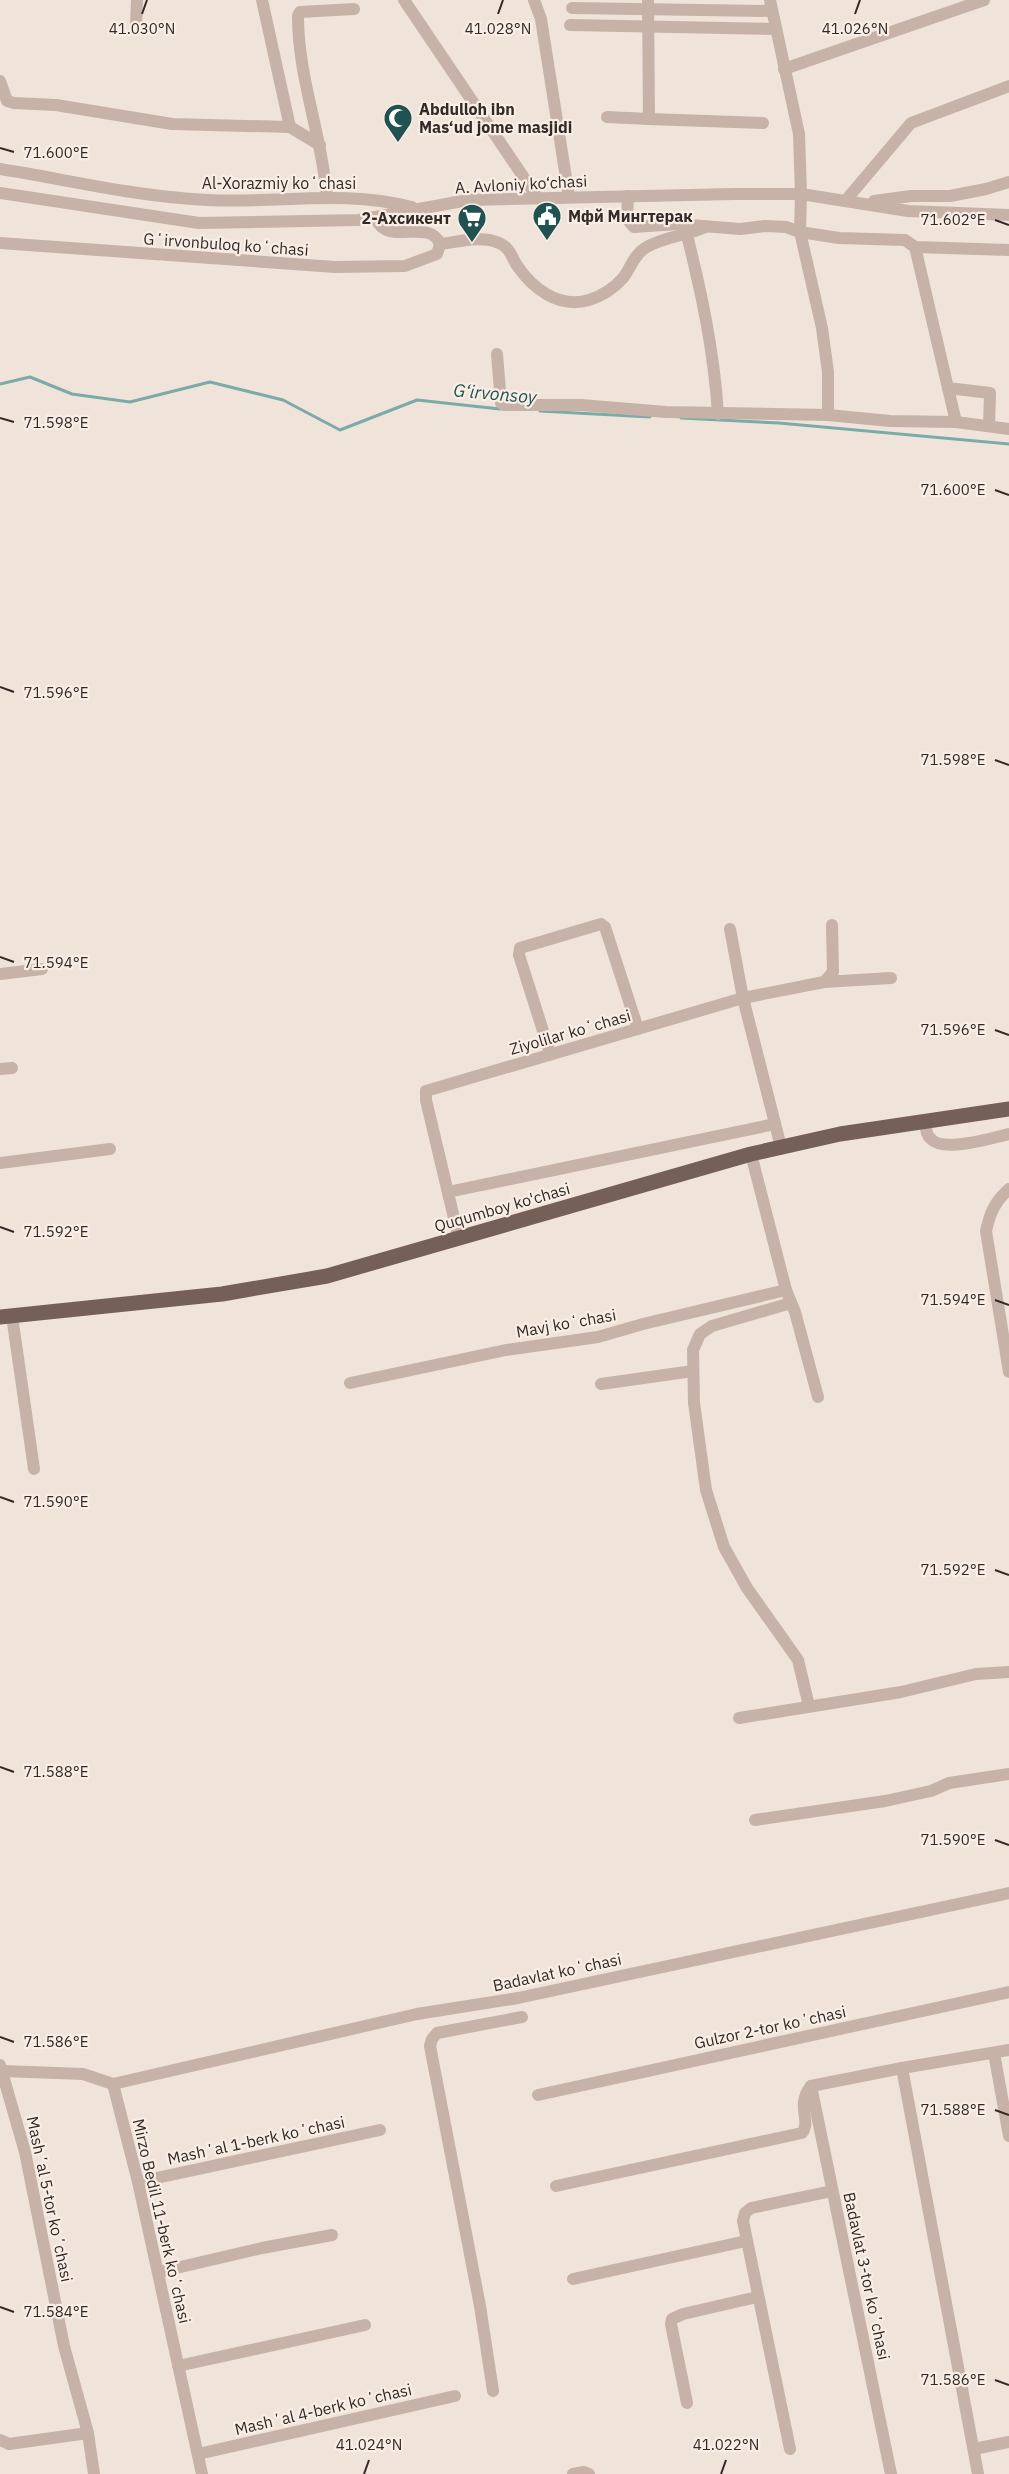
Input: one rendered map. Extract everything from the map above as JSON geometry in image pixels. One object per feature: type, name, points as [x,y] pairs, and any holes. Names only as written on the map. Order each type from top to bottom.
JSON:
[{"type":"main road","name":"Ququmboy ko'chasi","points":[[6,1316],[222,1294],[327,1276],[751,1154],[840,1134],[1009,1109]]},
{"type":"street","points":[[136,27],[138,0]]},
{"type":"street","points":[[262,0],[291,127]]},
{"type":"street","points":[[404,0],[537,197]]},
{"type":"street","points":[[534,0],[541,19],[569,197]]},
{"type":"street","points":[[784,69],[984,0]]},
{"type":"street","points":[[647,5],[649,118]]},
{"type":"street","points":[[572,8],[647,5],[771,5],[799,134],[800,232],[822,328],[828,372],[828,416]]},
{"type":"street","points":[[327,197],[320,146],[303,79],[298,45],[298,13],[354,9]]},
{"type":"street","points":[[570,25],[776,29]]},
{"type":"street","points":[[0,81],[7,101],[14,103],[56,105],[172,124],[291,127],[320,146]]},
{"type":"street","points":[[846,200],[910,123],[1009,86]]},
{"type":"street","points":[[607,117],[763,123]]},
{"type":"street","name":"Al-Xorazmiy koʻchasi","points":[[0,169],[180,198],[256,202],[327,197],[373,200],[416,208]]},
{"type":"street","points":[[863,203],[911,196],[950,196],[1009,182]]},
{"type":"street","name":"A. Avloniy ko‘chasi","points":[[0,193],[199,223],[307,222],[375,218],[416,208],[468,200],[801,194],[908,211],[1009,215]]},
{"type":"street","points":[[628,196],[627,219],[634,227],[678,224],[740,229],[765,226],[786,227],[800,232],[838,238],[905,240],[915,247],[1009,250]]},
{"type":"street","points":[[375,218],[387,231],[417,231],[434,236],[440,244],[496,241],[509,250],[516,263],[538,289],[550,297],[568,302],[587,300],[606,292],[623,277],[634,257],[646,248],[706,227]]},
{"type":"street","points":[[687,235],[706,312],[716,377],[718,414]]},
{"type":"street","name":"Gʻirvonbuloq koʻchasi","points":[[0,243],[335,267],[405,266],[434,256],[440,244]]},
{"type":"street","points":[[915,247],[956,422]]},
{"type":"street","points":[[497,354],[501,403],[504,405],[581,405],[718,414],[956,422],[1009,429]]},
{"type":"street","points":[[948,388],[990,393],[989,426]]},
{"type":"street","points":[[550,1053],[519,955],[520,948],[601,924],[606,927],[638,1029]]},
{"type":"street","points":[[824,982],[833,972],[832,925]]},
{"type":"street","points":[[730,929],[742,998],[781,1147]]},
{"type":"street","points":[[0,974],[42,969]]},
{"type":"street","name":"Ziyolilar koʻchasi","points":[[448,1192],[426,1100],[426,1091],[742,998],[824,982],[891,978]]},
{"type":"street","points":[[925,1122],[926,1133],[932,1141],[942,1145],[977,1147],[1009,1134]]},
{"type":"street","points":[[459,1239],[448,1192],[775,1124]]},
{"type":"street","points":[[0,1163],[110,1149]]},
{"type":"street","points":[[751,1154],[786,1290],[818,1397]]},
{"type":"street","points":[[1009,1189],[999,1197],[990,1213],[986,1231],[1009,1372]]},
{"type":"street","name":"Mavj koʻchasi","points":[[350,1383],[506,1350],[598,1338],[643,1324],[786,1290]]},
{"type":"street","points":[[791,1303],[705,1329],[695,1342],[693,1350],[694,1403],[706,1490],[723,1547],[747,1588],[798,1660],[809,1706]]},
{"type":"street","points":[[6,1316],[34,1469]]},
{"type":"street","points":[[601,1384],[693,1371]]},
{"type":"street","points":[[739,1718],[901,1692],[976,1674],[1009,1672]]},
{"type":"street","points":[[755,1820],[885,1801],[931,1791],[950,1783],[1009,1774]]},
{"type":"street","name":"Badavlat koʻchasi","points":[[113,2084],[417,2014],[518,1998],[1009,1893]]},
{"type":"street","name":"Gulzor 2-tor koʼchasi","points":[[538,2095],[1009,1992]]},
{"type":"street","points":[[493,2391],[480,2306],[430,2046],[437,2033],[522,2017]]},
{"type":"street","points":[[556,2186],[802,2133],[806,2126],[802,2107],[804,2096],[812,2086],[1009,2050]]},
{"type":"street","points":[[994,2053],[1009,2136]]},
{"type":"street","points":[[2,2068],[83,2074],[113,2084]]},
{"type":"street","name":"Mashʼal 5-tor koʼchasi","points":[[2,2068],[25,2152],[64,2346],[88,2433],[94,2474]]},
{"type":"street","points":[[902,2068],[978,2474]]},
{"type":"street","name":"Mirzo Bedil 11-berk koʻchasi","points":[[113,2084],[159,2272],[201,2474]]},
{"type":"street","name":"Badavlat 3-tor koʼchasi","points":[[812,2086],[891,2474]]},
{"type":"street","name":"Mashʼal 1-berk koʼchasi","points":[[138,2182],[380,2130]]},
{"type":"street","points":[[790,2448],[743,2221],[745,2213],[751,2208],[832,2191]]},
{"type":"street","points":[[159,2272],[262,2248],[332,2235]]},
{"type":"street","points":[[573,2278],[746,2241]]},
{"type":"street","points":[[687,2403],[671,2324],[672,2319],[683,2314],[757,2297]]},
{"type":"street","points":[[178,2366],[365,2325]]},
{"type":"street","name":"Mashʼal 4-berk koʼchasi","points":[[198,2454],[455,2396]]},
{"type":"street","points":[[0,2440],[9,2444],[88,2433]]},
{"type":"street","points":[[974,2449],[1009,2442]]},
{"type":"street","points":[[573,2474],[584,2472],[590,2474]]},
{"type":"waterway","name":"G‘irvonsoy","points":[[0,384],[30,377],[72,394],[130,402],[210,382],[283,400],[340,430],[417,400],[500,409]]},
{"type":"waterway","name":"G‘irvonsoy","points":[[540,411],[650,417]]},
{"type":"waterway","name":"G‘irvonsoy","points":[[681,418],[779,423],[1009,444]]},
{"type":"place","name":"Abdulloh ibn Mas‘ud jome masjidi","points":[[398,144]]},
{"type":"place","name":"Мфй Мингтерак","points":[[547,242]]},
{"type":"place","name":"2-Ахсикент","points":[[472,244]]}]
